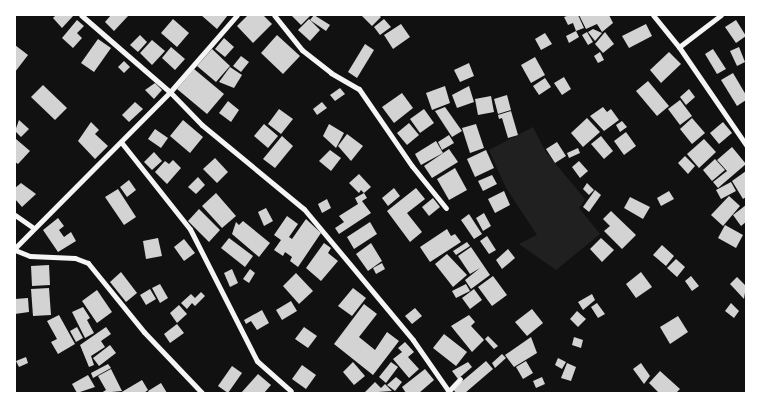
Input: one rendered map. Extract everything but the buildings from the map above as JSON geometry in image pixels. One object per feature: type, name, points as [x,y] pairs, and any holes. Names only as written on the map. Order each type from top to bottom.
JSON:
[{"type":"street","points":[[81,15],[170,92],[202,125],[304,208],[413,340],[448,393],[460,379]]},
{"type":"street","points":[[202,393],[144,332],[88,263],[75,258],[30,256],[15,249],[32,227],[170,92],[237,15]]},
{"type":"street","points":[[274,15],[302,50],[331,73],[359,89],[446,208]]},
{"type":"street","points":[[653,15],[679,46],[746,145]]},
{"type":"street","points":[[679,46],[721,15]]},
{"type":"street","points":[[121,142],[190,229],[257,360],[291,391]]},
{"type":"street","points":[[15,214],[32,227]]},
{"type":"shaded area","points":[[533,127],[545,151],[585,199],[579,208],[600,234],[556,270],[519,244],[537,235],[506,188],[489,150]]}]
